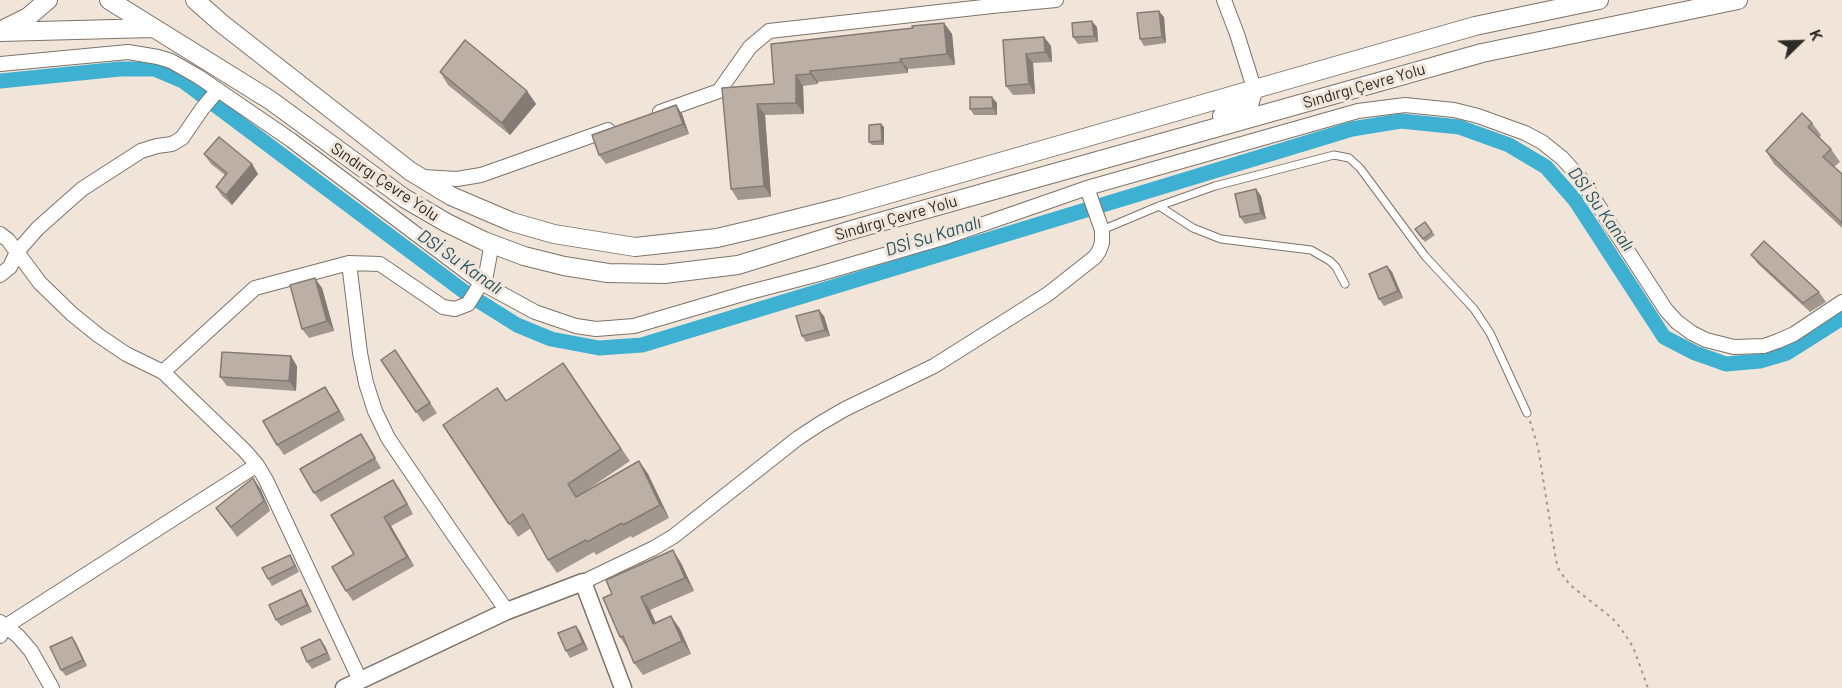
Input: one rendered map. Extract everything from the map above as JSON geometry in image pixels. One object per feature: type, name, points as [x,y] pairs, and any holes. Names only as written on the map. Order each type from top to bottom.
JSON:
[{"type":"main road","points":[[0,31],[28,17],[48,0]]},
{"type":"main road","name":"Sındırgı Çevre Yolu","points":[[109,0],[270,100],[404,198],[447,223],[524,256],[564,266],[608,273],[664,274],[738,265],[765,258],[848,231],[1482,53],[1738,0]]},
{"type":"main road","name":"Sındırgı Çevre Yolu","points":[[195,0],[221,23],[410,171],[452,196],[512,222],[554,234],[635,247],[681,243],[736,234],[843,207],[1475,26],[1599,0]]},
{"type":"main road","points":[[0,31],[152,28]]},
{"type":"main road","points":[[1136,150],[1249,105],[1254,88]]},
{"type":"street","points":[[644,118],[719,91],[750,47],[769,31],[1056,0]]},
{"type":"street","points":[[1224,0],[1254,88]]},
{"type":"street","points":[[0,64],[117,53],[143,54],[164,59],[185,68],[215,92],[291,141],[479,284],[535,312],[566,323],[596,329],[634,326],[946,237],[1358,111],[1405,105],[1446,109],[1478,116],[1525,133],[1542,142],[1563,158],[1581,179],[1666,310],[1677,322],[1706,340],[1734,347],[1764,346],[1794,334],[1842,302]]},
{"type":"street","points":[[0,275],[10,267],[17,252],[38,228],[82,189],[141,151],[172,144],[182,138],[215,92]]},
{"type":"street","points":[[421,177],[457,179],[481,175],[622,125]]},
{"type":"street","points":[[344,688],[507,610],[583,582],[654,548],[674,536],[820,423],[934,366],[1048,294],[1095,257],[1102,243],[1102,230],[1089,194]]},
{"type":"street","points":[[0,234],[40,283],[72,314],[126,354],[163,372],[245,451],[266,480],[360,680]]},
{"type":"street","points":[[163,372],[255,288],[349,262],[380,264],[443,307],[455,309],[468,304],[486,275],[492,243]]},
{"type":"street","points":[[349,262],[360,353],[375,411],[388,438],[507,610]]},
{"type":"street","points":[[2,628],[256,465]]},
{"type":"street","points":[[583,582],[623,688]]},
{"type":"street","points":[[0,609],[2,628]]},
{"type":"street","points":[[2,628],[18,636],[31,651],[52,688]]},
{"type":"lane","points":[[1102,230],[1215,186],[1334,155],[1349,158],[1360,168],[1425,255],[1474,309],[1490,333],[1527,413]]},
{"type":"lane","points":[[1159,206],[1193,228],[1221,239],[1311,250],[1330,261],[1342,275],[1345,284]]},
{"type":"path","points":[[1527,413],[1538,447],[1559,570],[1570,585],[1620,627],[1633,647],[1648,688]]},
{"type":"building","points":[[1159,11],[1162,37],[1140,39],[1137,13]]},
{"type":"building","points":[[1092,21],[1094,36],[1073,37],[1072,23]]},
{"type":"building","points":[[944,23],[947,54],[900,59],[901,62],[810,71],[810,74],[796,75],[796,103],[757,104],[764,186],[731,189],[722,88],[774,84],[771,44]]},
{"type":"building","points":[[1044,37],[1045,52],[1026,54],[1029,84],[1006,86],[1003,40]]},
{"type":"building","points":[[465,40],[527,91],[502,123],[440,72]]},
{"type":"building","points":[[970,97],[992,97],[993,108],[970,109]]},
{"type":"building","points":[[676,105],[683,124],[599,155],[592,135]]},
{"type":"building","points":[[1802,113],[1812,123],[1808,127],[1831,149],[1823,157],[1842,174],[1842,223],[1766,151]]},
{"type":"building","points":[[881,124],[882,141],[869,142],[869,125]]},
{"type":"building","points":[[219,137],[252,164],[226,195],[216,187],[227,173],[204,154]]},
{"type":"building","points":[[1256,189],[1261,213],[1240,217],[1235,194]]},
{"type":"building","points":[[1425,222],[1432,232],[1423,239],[1415,229]]},
{"type":"building","points":[[1764,241],[1819,292],[1803,303],[1751,255]]},
{"type":"building","points":[[1387,266],[1398,291],[1379,299],[1369,274]]},
{"type":"building","points":[[315,278],[327,321],[302,329],[290,285]]},
{"type":"building","points":[[819,310],[825,330],[802,336],[796,316]]},
{"type":"building","points":[[395,350],[430,403],[416,412],[381,360]]},
{"type":"building","points":[[222,352],[291,356],[289,381],[220,377]]},
{"type":"building","points":[[563,363],[621,449],[568,484],[576,497],[639,461],[660,505],[548,560],[523,514],[509,524],[443,425],[497,388],[506,401]]},
{"type":"building","points":[[325,387],[339,411],[277,445],[263,421]]},
{"type":"building","points":[[361,434],[375,458],[314,493],[300,469]]},
{"type":"building","points":[[253,478],[264,501],[231,527],[216,508]]},
{"type":"building","points":[[393,480],[407,504],[384,517],[407,557],[346,591],[332,567],[354,554],[331,515]]},
{"type":"building","points":[[673,550],[685,578],[641,597],[653,624],[671,616],[682,641],[634,663],[603,598],[612,594],[606,580]]},
{"type":"building","points":[[290,555],[295,566],[268,579],[262,568]]},
{"type":"building","points":[[301,590],[307,605],[276,620],[269,605]]},
{"type":"building","points":[[576,626],[583,643],[566,651],[558,633]]},
{"type":"building","points":[[72,637],[83,660],[61,670],[50,647]]},
{"type":"building","points":[[320,639],[327,653],[307,662],[301,648]]},
{"type":"waterway","name":"DSİ Su Kanalı","points":[[0,81],[120,69],[155,69],[183,81],[466,293],[517,325],[551,339],[599,348],[642,345],[1352,129],[1401,121],[1459,127],[1509,145],[1546,167],[1575,200],[1664,337],[1695,353],[1726,364],[1760,361],[1787,353],[1842,318]]}]
